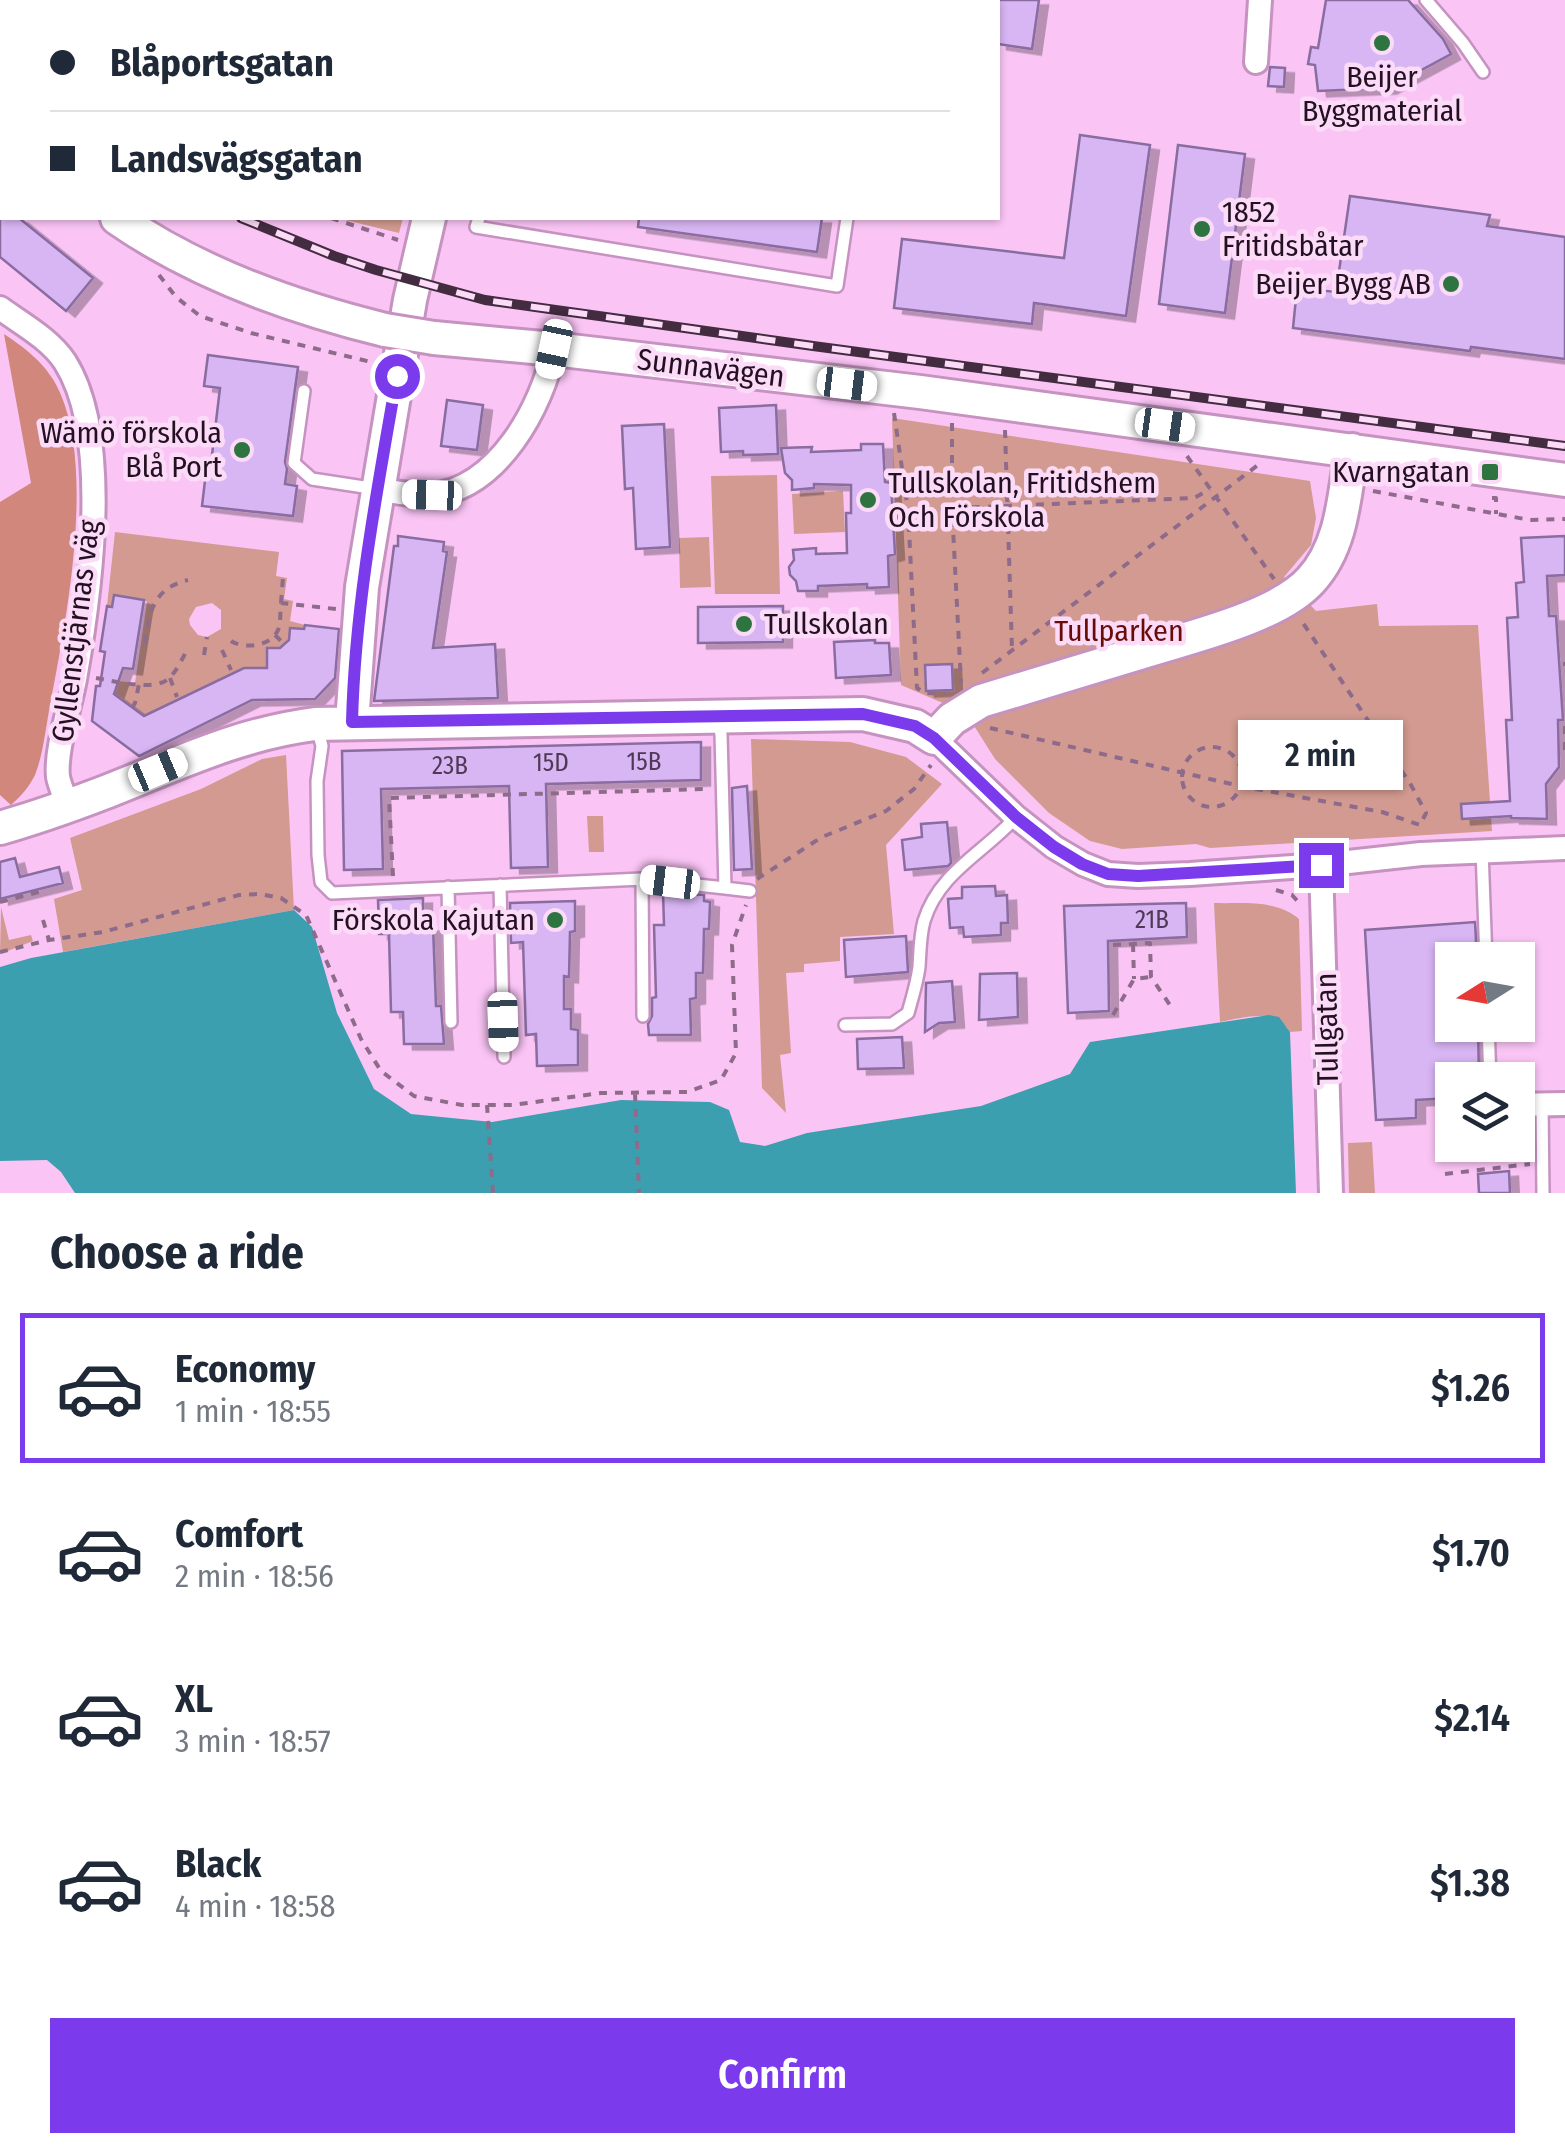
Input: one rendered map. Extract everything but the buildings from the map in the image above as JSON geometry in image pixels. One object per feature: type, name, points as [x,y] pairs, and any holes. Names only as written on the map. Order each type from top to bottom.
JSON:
[{"type":"street","points":[[1256,62],[1260,0]]},
{"type":"street","name":"Sunnavägen","points":[[120,220],[227,278],[294,304],[384,330],[920,392],[1565,480]]},
{"type":"street","points":[[352,722],[360,602],[410,300],[418,229]]},
{"type":"street","name":"Gyllenstjärnas väg","points":[[0,308],[46,341],[64,360],[88,420],[93,488],[89,576],[76,675],[58,766],[58,782],[68,806]]},
{"type":"street","points":[[377,489],[432,495],[456,490],[479,477],[502,458],[526,420],[549,374],[554,349]]},
{"type":"street","points":[[0,828],[68,806],[202,752],[259,734],[316,724],[863,714],[915,726],[940,727],[981,701],[1201,634],[1288,600],[1311,581],[1333,544],[1342,515],[1352,450]]},
{"type":"street","points":[[940,727],[1016,817],[1063,854],[1108,874],[1138,876],[1321,865],[1420,854],[1565,848]]},
{"type":"street","name":"Tullgatan","points":[[1321,865],[1331,1193]]},
{"type":"lane","points":[[1426,0],[1483,72]]},
{"type":"lane","points":[[478,220],[476,228],[837,286],[847,220]]},
{"type":"lane","points":[[304,391],[294,464],[312,479],[377,489]]},
{"type":"lane","points":[[716,716],[721,734],[724,888]]},
{"type":"lane","points":[[316,724],[322,746],[317,781],[318,855],[322,882],[332,892],[642,878],[750,891]]},
{"type":"lane","points":[[845,1024],[892,1024],[908,1013],[928,910],[960,866],[1016,817]]},
{"type":"lane","points":[[1482,850],[1485,942]]},
{"type":"lane","points":[[642,878],[643,1016]]},
{"type":"lane","points":[[500,885],[504,1056]]},
{"type":"lane","points":[[448,887],[451,1022]]},
{"type":"lane","points":[[1543,1193],[1542,1165],[1554,1104]]},
{"type":"path","points":[[338,220],[390,239],[418,229]]},
{"type":"path","points":[[155,270],[176,298],[200,316],[251,334],[385,365]]},
{"type":"path","points":[[0,952],[259,894],[281,898],[306,915],[361,1039],[381,1071],[414,1096],[462,1106],[513,1105],[601,1093],[687,1092],[721,1080],[736,1053],[732,945],[754,880],[822,837],[886,811],[914,789],[931,765],[940,727],[925,692],[917,688],[908,510],[894,413]]},
{"type":"path","points":[[952,422],[961,688],[1217,498],[1259,465],[1261,459]]},
{"type":"path","points":[[1004,429],[1012,650]]},
{"type":"path","points":[[940,727],[978,724],[1240,786],[1382,812],[1420,825],[1426,813],[1411,785],[1184,452],[1185,447]]},
{"type":"path","points":[[908,510],[1194,498],[1211,488]]},
{"type":"path","points":[[1478,495],[1496,498],[1496,514]]},
{"type":"path","points":[[230,640],[239,646],[260,644],[278,630],[283,577]]},
{"type":"path","points":[[145,643],[149,617],[159,597],[175,583],[188,580]]},
{"type":"path","points":[[281,603],[346,610]]},
{"type":"path","points":[[274,634],[284,644]]},
{"type":"path","points":[[204,656],[207,637]]},
{"type":"path","points":[[76,675],[161,684],[170,678],[188,650]]},
{"type":"path","points":[[222,650],[231,670]]},
{"type":"path","points":[[170,678],[177,697]]},
{"type":"path","points":[[132,708],[139,684]]},
{"type":"path","points":[[1565,726],[1565,758]]},
{"type":"path","points":[[1212,746],[1223,748],[1240,764],[1240,786],[1234,799],[1225,805],[1203,806],[1187,794],[1182,772],[1196,751],[1212,746]]},
{"type":"path","points":[[393,888],[389,798],[721,789]]},
{"type":"path","points":[[1262,890],[1292,895],[1304,913]]},
{"type":"path","points":[[0,902],[39,892]]},
{"type":"path","points":[[44,920],[49,940]]},
{"type":"path","points":[[1112,944],[1150,943],[1151,978],[1172,1008]]},
{"type":"path","points":[[1113,1015],[1134,980],[1133,944]]},
{"type":"path","points":[[1134,980],[1151,978]]},
{"type":"path","points":[[635,1093],[640,1193]]},
{"type":"path","points":[[488,1105],[493,1193]]},
{"type":"path","points":[[1446,1174],[1542,1165]]},
{"type":"green space","points":[[345,220],[402,220],[399,233]]},
{"type":"green space","name":"Tullparken","points":[[892,418],[1310,481],[1316,518],[1311,545],[1284,577],[1316,611],[1377,604],[1379,626],[1478,625],[1492,831],[1210,848],[1196,844],[1122,849],[1090,841],[1049,813],[995,759],[966,713],[901,685]]},
{"type":"green space","points":[[777,475],[780,594],[715,594],[711,476]]},
{"type":"green space","points":[[843,491],[845,532],[794,534],[792,494]]},
{"type":"green space","points":[[115,532],[279,552],[276,576],[287,578],[284,599],[293,601],[290,621],[305,625],[304,629],[290,628],[289,640],[280,648],[267,649],[267,668],[244,668],[143,716],[114,694],[118,681],[135,683],[147,602],[107,606]],"holes":[[[212,603],[221,610],[221,629],[207,637],[198,635],[190,625],[196,607]]]},
{"type":"green space","points":[[709,537],[711,587],[680,588],[679,538]]},
{"type":"green space","points":[[751,739],[850,742],[906,757],[942,784],[886,845],[894,934],[840,937],[840,961],[804,964],[804,972],[786,973],[791,1053],[780,1055],[786,1113],[762,1088]]},
{"type":"green space","points":[[286,755],[294,910],[63,952],[54,899],[82,890],[70,838],[201,789],[262,759]]},
{"type":"green space","points":[[587,816],[603,816],[604,852],[589,852]]},
{"type":"green space","points":[[1214,903],[1269,905],[1299,919],[1302,1031],[1290,1032],[1284,1024],[1268,1017],[1220,1022]]},
{"type":"green space","points":[[1,907],[9,940],[31,935],[33,941],[0,954]]},
{"type":"green space","points":[[1372,1142],[1375,1193],[1349,1193],[1348,1143]]},
{"type":"shaded area","points":[[4,334],[37,360],[61,395],[71,427],[77,504],[70,588],[43,747],[33,779],[11,805],[0,795],[0,502],[31,483]]},
{"type":"shaded area","points":[[294,910],[312,927],[337,1013],[374,1089],[411,1114],[492,1122],[621,1100],[710,1102],[729,1110],[740,1142],[765,1146],[807,1133],[981,1106],[1070,1074],[1090,1042],[1269,1015],[1279,1017],[1290,1032],[1296,1193],[75,1193],[47,1160],[0,1161],[0,967]]},
{"type":"railway","points":[[246,220],[334,256],[485,300],[1565,446]]},
{"type":"place","name":"Beijer Byggmaterial","points":[[1382,43]]},
{"type":"place","name":"1852 Fritidsbåtar","points":[[1202,229]]},
{"type":"place","name":"Beijer Bygg AB","points":[[1451,284]]},
{"type":"place","name":"Wämö förskola Blå Port","points":[[242,450]]},
{"type":"place","name":"Kvarngatan","points":[[1490,472]]},
{"type":"place","name":"Tullskolan, Fritidshem Och Förskola","points":[[868,500]]},
{"type":"place","name":"Tullskolan","points":[[744,624]]},
{"type":"place","name":"Förskola Kajutan","points":[[555,920]]},
{"type":"route","points":[[397,376],[362,587],[352,722],[863,714],[915,726],[934,738],[1016,817],[1054,847],[1108,874],[1138,876],[1321,865]]}]
